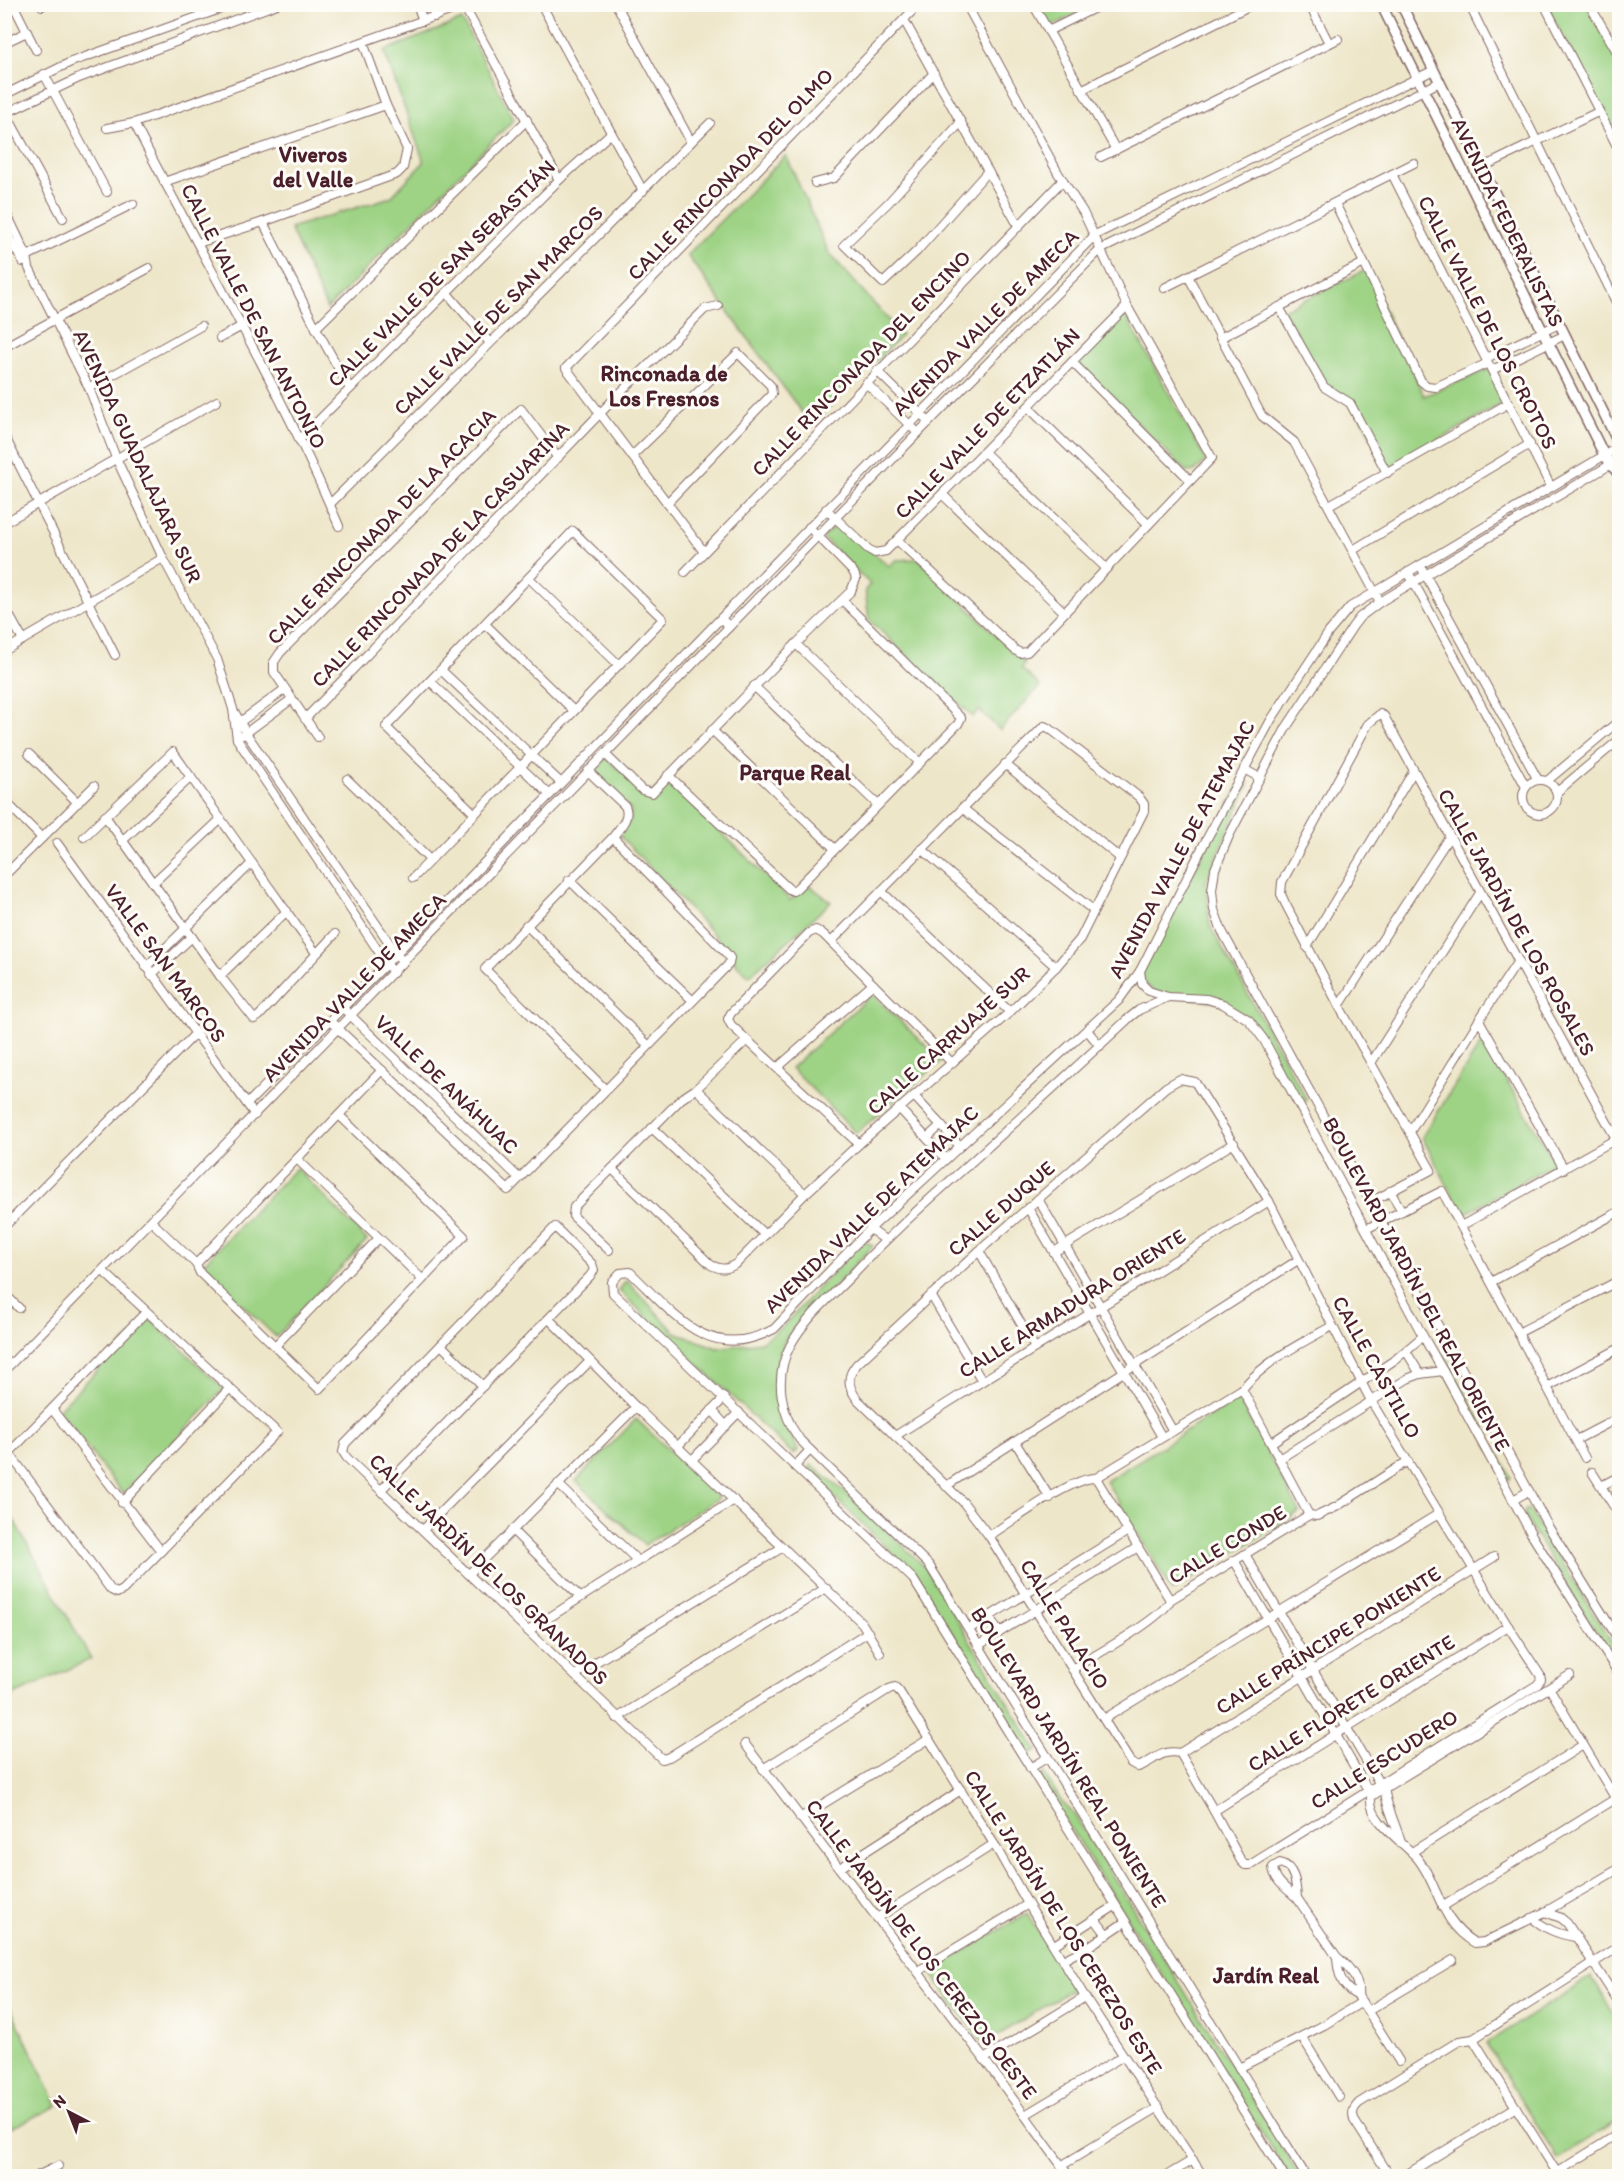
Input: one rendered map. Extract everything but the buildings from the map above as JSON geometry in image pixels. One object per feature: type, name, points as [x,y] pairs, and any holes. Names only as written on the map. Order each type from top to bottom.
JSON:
[{"type":"street","points":[[13,4],[36,50]]},
{"type":"street","points":[[4,94],[71,62],[234,4]]},
{"type":"street","points":[[63,219],[5,113],[79,78],[277,4]]},
{"type":"street","points":[[417,4],[423,21]]},
{"type":"street","points":[[431,4],[435,17]]},
{"type":"street","points":[[541,4],[643,191]]},
{"type":"street","points":[[616,4],[691,142]]},
{"type":"street","name":"CALLE RINCONADA DEL OLMO","points":[[601,414],[566,368],[920,4]]},
{"type":"street","points":[[897,540],[1015,650],[1020,653],[1027,652],[1212,458],[1127,306],[1095,236],[966,4]]},
{"type":"street","points":[[1033,4],[1116,150]]},
{"type":"street","points":[[1048,32],[1103,4]]},
{"type":"street","points":[[1082,90],[1253,4]]},
{"type":"street","points":[[1309,4],[1329,43]]},
{"type":"street","name":"AVENIDA FEDERALISTAS","points":[[1381,4],[1604,455],[1620,476]]},
{"type":"street","name":"AVENIDA FEDERALISTAS","points":[[1401,4],[1620,446]]},
{"type":"street","points":[[1469,4],[1536,141],[1616,292],[1620,310]]},
{"type":"street","points":[[1544,4],[1620,152]]},
{"type":"street","points":[[1589,4],[1620,57]]},
{"type":"street","points":[[107,128],[134,123],[467,5],[559,180]]},
{"type":"street","points":[[904,20],[1019,227]]},
{"type":"street","points":[[4,43],[27,32]]},
{"type":"street","points":[[1101,158],[1338,39]]},
{"type":"street","points":[[198,243],[397,174],[403,168],[407,148],[386,105],[363,42]]},
{"type":"street","name":"AVENIDA VALLE DE AMECA","points":[[247,1104],[1095,236],[1434,70]]},
{"type":"street","points":[[815,183],[834,178],[934,73]]},
{"type":"street","points":[[44,74],[107,192]]},
{"type":"street","name":"AVENIDA VALLE DE AMECA","points":[[4,1371],[817,536],[1100,250],[1440,82]]},
{"type":"street","points":[[164,182],[386,105]]},
{"type":"street","points":[[1483,167],[1598,112]]},
{"type":"street","points":[[316,328],[527,120]]},
{"type":"street","points":[[961,122],[888,203],[844,245],[883,283],[917,251],[988,171]]},
{"type":"street","name":"CALLE VALLE DE SAN ANTONIO","points":[[134,123],[242,326],[339,526]]},
{"type":"street","name":"CALLE VALLE DE SAN MARCOS","points":[[330,504],[710,123]]},
{"type":"street","name":"CALLE VALLE DE SAN SEBASTIÁN","points":[[299,440],[559,180],[610,133]]},
{"type":"street","points":[[1164,288],[1414,163]]},
{"type":"street","name":"CALLE VALLE DE LOS CROTOS","points":[[1392,174],[1551,487]]},
{"type":"street","name":"CALLE RINCONADA DEL ENCINO","points":[[685,572],[1063,180]]},
{"type":"street","points":[[1335,203],[1422,381],[1427,386],[1436,387],[1565,335]]},
{"type":"street","points":[[24,257],[133,204]]},
{"type":"street","name":"AVENIDA GUADALAJARA SUR","points":[[4,208],[17,244],[88,388],[116,458],[163,558],[217,659],[238,724],[403,963]]},
{"type":"street","points":[[263,222],[316,328],[350,389]]},
{"type":"street","name":"AVENIDA GUADALAJARA SUR","points":[[4,229],[17,244]]},
{"type":"street","points":[[4,248],[17,244]]},
{"type":"street","points":[[1220,338],[1364,263]]},
{"type":"street","points":[[4,347],[54,322],[149,268]]},
{"type":"street","points":[[1188,276],[1262,416],[1294,442],[1380,602]]},
{"type":"street","points":[[447,293],[490,343]]},
{"type":"street","name":"CALLE RINCONADA DE LA CASUARINA","points":[[305,718],[705,309],[718,306]]},
{"type":"street","name":"CALLE VALLE DE ETZATLÁN","points":[[835,518],[868,549],[875,553],[886,551],[1127,306]]},
{"type":"street","points":[[1279,308],[1324,387],[1350,403],[1387,473]]},
{"type":"street","points":[[1489,364],[1559,324]]},
{"type":"street","points":[[88,388],[201,326]]},
{"type":"street","points":[[220,338],[242,326]]},
{"type":"street","points":[[632,456],[735,354],[740,354],[771,386],[772,394],[668,503]]},
{"type":"street","points":[[1072,362],[1190,480]]},
{"type":"street","points":[[877,371],[929,422]]},
{"type":"street","points":[[866,382],[918,433]]},
{"type":"street","points":[[4,523],[217,400]]},
{"type":"street","points":[[1329,505],[1509,403]]},
{"type":"street","points":[[1028,407],[1148,524]]},
{"type":"street","name":"CALLE RINCONADA DE LA ACACIA","points":[[285,689],[274,672],[274,662],[280,653],[521,409],[558,458]]},
{"type":"street","points":[[601,414],[704,552]]},
{"type":"street","points":[[4,435],[115,655]]},
{"type":"street","points":[[1353,550],[1530,444]]},
{"type":"street","name":"AVENIDA VALLE DE ATEMAJAC","points":[[616,1277],[630,1272],[687,1326],[702,1335],[716,1339],[743,1339],[760,1336],[774,1329],[870,1229],[1119,1000],[1140,971],[1271,720],[1325,638],[1350,607],[1620,446]]},
{"type":"street","points":[[984,452],[1106,568]]},
{"type":"street","name":"AVENIDA VALLE DE ATEMAJAC","points":[[1212,890],[1215,869],[1228,836],[1286,728],[1360,617],[1380,602],[1620,459]]},
{"type":"street","points":[[943,495],[1064,612]]},
{"type":"street","points":[[826,509],[835,518]]},
{"type":"street","points":[[605,754],[642,790],[647,793],[651,792],[842,600],[855,584],[854,573],[809,527]]},
{"type":"street","points":[[413,878],[532,756],[663,619],[573,531],[386,727],[475,814]]},
{"type":"street","points":[[4,651],[163,558]]},
{"type":"street","points":[[1420,565],[1538,780]]},
{"type":"street","points":[[1408,572],[1526,787]]},
{"type":"street","points":[[529,578],[619,665]]},
{"type":"street","points":[[668,775],[793,891],[921,763],[961,718],[842,600]]},
{"type":"street","points":[[4,606],[23,640]]},
{"type":"street","points":[[721,618],[729,627]]},
{"type":"street","points":[[485,624],[574,711]]},
{"type":"street","points":[[1325,638],[1339,648]]},
{"type":"street","points":[[796,644],[921,763]]},
{"type":"street","points":[[441,669],[561,783]]},
{"type":"street","points":[[430,681],[550,795]]},
{"type":"street","points":[[754,686],[878,805]]},
{"type":"street","points":[[318,737],[285,689],[238,724],[237,740],[393,973]]},
{"type":"street","points":[[237,740],[292,699]]},
{"type":"street","name":"CALLE JARDÍN DE LOS ROSALES","points":[[1307,947],[1281,894],[1282,882],[1368,724],[1380,714],[1384,716],[1618,1142]]},
{"type":"street","points":[[1547,781],[1620,720]]},
{"type":"street","name":"CALLE CARRUAJE SUR","points":[[612,1169],[711,1265],[720,1270],[729,1268],[737,1263],[805,1194],[859,1144],[1010,1012],[1056,967],[1080,939],[1144,811],[1144,804],[1139,797],[1044,726],[1005,764]]},
{"type":"street","points":[[712,730],[835,849]]},
{"type":"street","points":[[1557,792],[1620,738]]},
{"type":"street","points":[[84,837],[173,752],[316,953]]},
{"type":"street","points":[[29,754],[78,803]]},
{"type":"street","points":[[831,942],[1005,764],[1120,858]]},
{"type":"street","points":[[1244,769],[1260,778]]},
{"type":"street","points":[[588,771],[626,806],[627,817],[612,837],[485,969],[605,1089]]},
{"type":"street","points":[[1371,1202],[1431,1170],[1307,947],[1413,772]]},
{"type":"street","points":[[123,841],[191,777]]},
{"type":"street","points":[[347,779],[430,860]]},
{"type":"street","points":[[1538,780],[1547,781],[1557,792],[1558,799],[1555,807],[1549,812],[1534,814],[1527,809],[1524,802],[1523,795],[1526,787],[1538,780]]},
{"type":"street","points":[[5,875],[94,786]]},
{"type":"street","points":[[4,800],[42,838]]},
{"type":"street","points":[[962,808],[1094,910]]},
{"type":"street","points":[[105,816],[220,976],[254,1019],[335,934]]},
{"type":"street","points":[[153,883],[221,819]]},
{"type":"street","points":[[519,1178],[729,964],[730,958],[612,837]]},
{"type":"street","points":[[1339,1006],[1449,837]]},
{"type":"street","name":"VALLE SAN MARCOS","points":[[57,843],[255,1115]]},
{"type":"street","points":[[922,849],[1056,967]]},
{"type":"street","points":[[146,967],[252,863]]},
{"type":"street","points":[[336,888],[335,881],[338,878],[343,877],[346,880]]},
{"type":"street","points":[[569,880],[692,1000]]},
{"type":"street","name":"BOULEVARD JARDÍN DEL REAL ORIENTE","points":[[1212,890],[1214,910],[1222,931],[1548,1526],[1620,1642]]},
{"type":"street","points":[[881,891],[1010,1012]]},
{"type":"street","points":[[1371,1063],[1480,894]]},
{"type":"street","points":[[220,976],[286,911]]},
{"type":"street","points":[[526,926],[648,1045]]},
{"type":"street","points":[[859,1144],[731,1025],[728,1019],[731,1013],[809,933],[816,930],[831,942],[952,1063]]},
{"type":"street","points":[[152,975],[192,937]]},
{"type":"street","points":[[1410,1132],[1518,961]]},
{"type":"street","name":"BOULEVARD JARDÍN DEL REAL ORIENTE","points":[[1140,971],[1142,984],[1149,991],[1168,997],[1207,999],[1234,1010],[1249,1020],[1264,1040],[1533,1537],[1620,1676]]},
{"type":"street","points":[[777,1068],[873,984]]},
{"type":"street","name":"AVENIDA VALLE DE ATEMAJAC","points":[[781,1380],[785,1360],[799,1333],[885,1240],[1139,1010],[1168,997]]},
{"type":"street","name":"VALLE DE ANÁHUAC","points":[[330,1021],[508,1190],[519,1178],[343,1008]]},
{"type":"street","points":[[1479,1020],[1564,1169]]},
{"type":"street","points":[[1087,1030],[1100,1046]]},
{"type":"street","points":[[4,1227],[196,1033]]},
{"type":"street","points":[[609,1250],[573,1216],[574,1207],[681,1099],[696,1089],[747,1040]]},
{"type":"street","points":[[196,1264],[382,1070]]},
{"type":"street","name":"CALLE CASTILLO","points":[[1180,1079],[1196,1082],[1269,1201],[1360,1382],[1541,1680]]},
{"type":"street","name":"CALLE DUQUE","points":[[851,1371],[979,1251],[1166,1087],[1180,1079]]},
{"type":"street","points":[[696,1089],[805,1194]]},
{"type":"street","points":[[914,1096],[960,1146]]},
{"type":"street","points":[[1301,1108],[1315,1101]]},
{"type":"street","points":[[899,1108],[946,1159]]},
{"type":"street","points":[[151,1221],[196,1264],[200,1273],[319,1389],[464,1236],[339,1115]]},
{"type":"street","points":[[927,1138],[941,1125]]},
{"type":"street","points":[[652,1128],[765,1235]]},
{"type":"street","points":[[1461,1226],[1618,1142]]},
{"type":"street","points":[[1054,1252],[1234,1143]]},
{"type":"street","points":[[297,1159],[422,1279]]},
{"type":"street","points":[[1390,1191],[1402,1211]]},
{"type":"street","points":[[1366,1229],[1442,1191],[1585,1458]]},
{"type":"street","points":[[1038,1199],[1173,1431]]},
{"type":"street","name":"CALLE ARMADURA ORIENTE","points":[[895,1436],[1269,1201]]},
{"type":"street","points":[[1028,1208],[1162,1437]]},
{"type":"street","points":[[1491,1282],[1620,1211]]},
{"type":"street","name":"CALLE JARDÍN DE LOS GRANADOS","points":[[549,1319],[594,1270],[587,1259],[555,1227],[345,1444],[343,1452],[662,1759],[669,1757],[868,1632]]},
{"type":"street","points":[[870,1229],[885,1240]]},
{"type":"street","points":[[275,1346],[379,1238]]},
{"type":"street","points":[[979,1251],[1035,1348]]},
{"type":"street","points":[[946,1486],[1298,1260]]},
{"type":"street","points":[[103,1271],[277,1432],[123,1590],[117,1593],[111,1590],[9,1453],[146,1312]]},
{"type":"street","name":"BOULEVARD JARDÍN REAL PONIENTE","points":[[616,1277],[611,1287],[613,1293],[914,1579],[1029,1768],[1284,2176]]},
{"type":"street","points":[[1518,1333],[1620,1280]]},
{"type":"street","points":[[4,1293],[19,1308]]},
{"type":"street","points":[[931,1295],[982,1381]]},
{"type":"street","points":[[381,1490],[549,1319],[636,1407],[862,1623],[880,1653]]},
{"type":"street","points":[[989,1536],[1072,1484],[1089,1477],[1096,1478],[1242,1389],[1253,1376],[1277,1358],[1332,1326]]},
{"type":"street","points":[[1271,1443],[1406,1351],[1423,1336]]},
{"type":"street","points":[[441,1345],[483,1386]]},
{"type":"street","points":[[1547,1387],[1620,1348]]},
{"type":"street","points":[[1406,1351],[1420,1374]]},
{"type":"street","points":[[423,1530],[590,1361]]},
{"type":"street","name":"CALLE PALACIO","points":[[851,1371],[849,1385],[852,1393],[972,1512],[1134,1766],[1142,1766],[1164,1752],[1180,1753]]},
{"type":"street","points":[[1279,1459],[1407,1379],[1420,1374],[1443,1371]]},
{"type":"street","name":"BOULEVARD JARDÍN REAL PONIENTE","points":[[781,1380],[781,1396],[785,1415],[792,1428],[810,1450],[929,1564],[1306,2176]]},
{"type":"street","points":[[122,1503],[230,1388]]},
{"type":"street","points":[[1242,1389],[1309,1515]]},
{"type":"street","points":[[678,1446],[724,1398]]},
{"type":"street","points":[[469,1574],[636,1407]]},
{"type":"street","points":[[52,1409],[161,1551]]},
{"type":"street","points":[[712,1410],[726,1426]]},
{"type":"street","points":[[692,1460],[739,1412]]},
{"type":"street","points":[[1576,1440],[1620,1417]]},
{"type":"street","points":[[1014,1442],[1050,1498]]},
{"type":"street","points":[[795,1466],[810,1450]]},
{"type":"street","name":"CALLE CONDE","points":[[1072,1669],[1151,1620],[1168,1606],[1170,1600],[1234,1560],[1309,1515],[1317,1516],[1336,1507],[1408,1461]]},
{"type":"street","points":[[1592,1472],[1620,1516]]},
{"type":"street","points":[[1600,1486],[1620,1476]]},
{"type":"street","points":[[1096,1478],[1170,1600]]},
{"type":"street","points":[[558,1484],[638,1561]]},
{"type":"street","points":[[1513,1500],[1529,1491]]},
{"type":"street","points":[[528,1631],[734,1500]]},
{"type":"street","points":[[1104,1719],[1440,1513]]},
{"type":"street","points":[[512,1530],[580,1597]]},
{"type":"street","points":[[969,1629],[1128,1531]]},
{"type":"street","points":[[574,1675],[783,1547]]},
{"type":"street","points":[[979,1645],[1138,1547]]},
{"type":"street","points":[[1245,1554],[1382,1786],[1384,1798],[1394,1818],[1402,1844]]},
{"type":"street","name":"CALLE PRÍNCIPE PONIENTE","points":[[1180,1753],[1494,1557]]},
{"type":"street","points":[[1234,1560],[1368,1790]]},
{"type":"street","points":[[618,1718],[826,1588]]},
{"type":"street","points":[[989,1616],[999,1633]]},
{"type":"street","name":"CALLE FLORETE ORIENTE","points":[[1214,1811],[1508,1626]]},
{"type":"street","name":"CALLE ESCUDERO","points":[[1214,1811],[1241,1862],[1250,1865],[1368,1790],[1382,1786],[1550,1689],[1570,1675]]},
{"type":"street","name":"CALLE ESCUDERO","points":[[1382,1786],[1537,1685],[1541,1680]]},
{"type":"street","name":"CALLE JARDÍN DE LOS CEREZOS ESTE","points":[[763,1768],[895,1687],[961,1790],[1085,1997],[1203,2176]]},
{"type":"street","points":[[1442,1907],[1618,1802],[1550,1689]]},
{"type":"street","points":[[800,1818],[929,1739]]},
{"type":"street","name":"CALLE JARDÍN DE LOS CEREZOS OESTE","points":[[745,1744],[918,1971],[1069,2176]]},
{"type":"street","points":[[1412,1852],[1583,1745]]},
{"type":"street","points":[[1180,1753],[1214,1811]]},
{"type":"street","points":[[1029,1768],[1048,1757]]},
{"type":"street","points":[[1382,1786],[1371,1797],[1371,1803],[1380,1821],[1412,1852],[1427,1873],[1442,1907],[1460,1932],[1471,1941],[1480,1944],[1545,1912],[1620,1868]]},
{"type":"street","points":[[840,1868],[961,1790]]},
{"type":"street","points":[[877,1917],[994,1844]]},
{"type":"street","points":[[1297,1898],[1337,1957],[1346,1964],[1356,1980],[1360,1999]]},
{"type":"street","points":[[918,1971],[1028,1904]]},
{"type":"street","name":"BOULEVARD JARDÍN REAL PONIENTE","points":[[1054,1945],[1115,1906]]},
{"type":"street","points":[[1545,1912],[1567,1923],[1620,2004]]},
{"type":"street","points":[[1532,1918],[1552,1931],[1575,1937]]},
{"type":"street","points":[[1095,1919],[1107,1935]]},
{"type":"street","name":"BOULEVARD JARDÍN REAL PONIENTE","points":[[1063,1960],[1125,1922]]},
{"type":"street","points":[[1390,2176],[1354,2120],[1352,2114],[1359,2103],[1459,2041],[1473,2039],[1620,1946]]},
{"type":"street","points":[[1337,1957],[1340,1978],[1346,1987],[1360,1999],[1399,2061]]},
{"type":"street","points":[[1368,2011],[1453,1960]]},
{"type":"street","points":[[984,2059],[1085,1997]]},
{"type":"street","points":[[1239,2068],[1302,2037],[1360,1999]]},
{"type":"street","points":[[1302,2037],[1339,2097]]},
{"type":"street","points":[[1473,2039],[1555,2175],[1620,2133]]},
{"type":"street","points":[[1024,2115],[1123,2056]]},
{"type":"street","points":[[1061,2166],[1159,2107]]},
{"type":"street","points":[[1404,2176],[1516,2107]]},
{"type":"street","points":[[1166,2176],[1193,2160]]},
{"type":"street","points":[[37,2176],[58,2166]]},
{"type":"green space","points":[[1038,5],[1095,5],[1050,27]]},
{"type":"green space","points":[[1547,5],[1587,5],[1619,64],[1619,147]]},
{"type":"green space","points":[[462,20],[514,119],[327,309],[290,228],[391,197],[424,162],[384,51]]},
{"type":"green space","points":[[786,155],[829,253],[902,335],[811,425],[687,255]]},
{"type":"green space","points":[[1366,270],[1424,396],[1489,369],[1505,402],[1389,469],[1352,402],[1326,386],[1283,310]]},
{"type":"green space","points":[[1119,316],[1127,318],[1206,460],[1195,471],[1187,472],[1075,361]]},
{"type":"green space","points":[[838,522],[889,566],[896,560],[919,559],[1025,664],[1021,668],[1040,686],[1000,730],[979,710],[973,717],[869,620],[865,590],[870,584],[823,538]]},
{"type":"green space","points":[[606,758],[647,795],[669,781],[790,900],[809,885],[831,902],[749,976],[734,962],[734,956],[620,836],[630,820],[631,810],[594,772]]},
{"type":"green space","points":[[1241,781],[1249,784],[1206,882],[1210,926],[1307,1100],[1300,1104],[1250,1019],[1223,1003],[1158,993],[1143,983],[1141,971]]},
{"type":"green space","points":[[872,994],[942,1061],[856,1133],[791,1068]]},
{"type":"green space","points":[[1483,1040],[1555,1163],[1463,1215],[1422,1137]]},
{"type":"green space","points":[[296,1168],[367,1240],[276,1337],[206,1270],[205,1262]]},
{"type":"green space","points":[[863,1240],[873,1246],[785,1339],[776,1367],[775,1399],[798,1451],[793,1454],[619,1291],[626,1280],[675,1332],[717,1348],[761,1342],[782,1327]]},
{"type":"green space","points":[[149,1318],[224,1389],[123,1494],[58,1410]]},
{"type":"green space","points":[[1445,1355],[1511,1477],[1509,1480],[1439,1361]]},
{"type":"green space","points":[[1238,1399],[1300,1512],[1172,1591],[1106,1481]]},
{"type":"green space","points":[[636,1419],[719,1498],[645,1545],[576,1481]]},
{"type":"green space","points":[[811,1465],[858,1503],[925,1567],[1037,1750],[1029,1754],[915,1575],[808,1472]]},
{"type":"green space","points":[[1524,1510],[1529,1510],[1619,1654],[1619,1670],[1524,1516]]},
{"type":"green space","points":[[11,1515],[91,1659],[5,1699],[4,1519]]},
{"type":"green space","points":[[1044,1773],[1061,1801],[1074,1814],[1300,2176],[1289,2176],[1039,1779]]},
{"type":"green space","points":[[1027,1913],[1074,1988],[984,2044],[930,1972]]},
{"type":"green space","points":[[1591,1977],[1619,2020],[1619,2119],[1558,2159],[1486,2044]]},
{"type":"green space","points":[[5,1996],[57,2106],[4,2131]]},
{"type":"district","name":"Viveros del Valle","points":[[313,166]]},
{"type":"district","name":"Rinconada de Los Fresnos","points":[[664,386]]},
{"type":"district","name":"Parque Real","points":[[795,772]]},
{"type":"district","name":"Jardín Real","points":[[1266,1975]]}]
